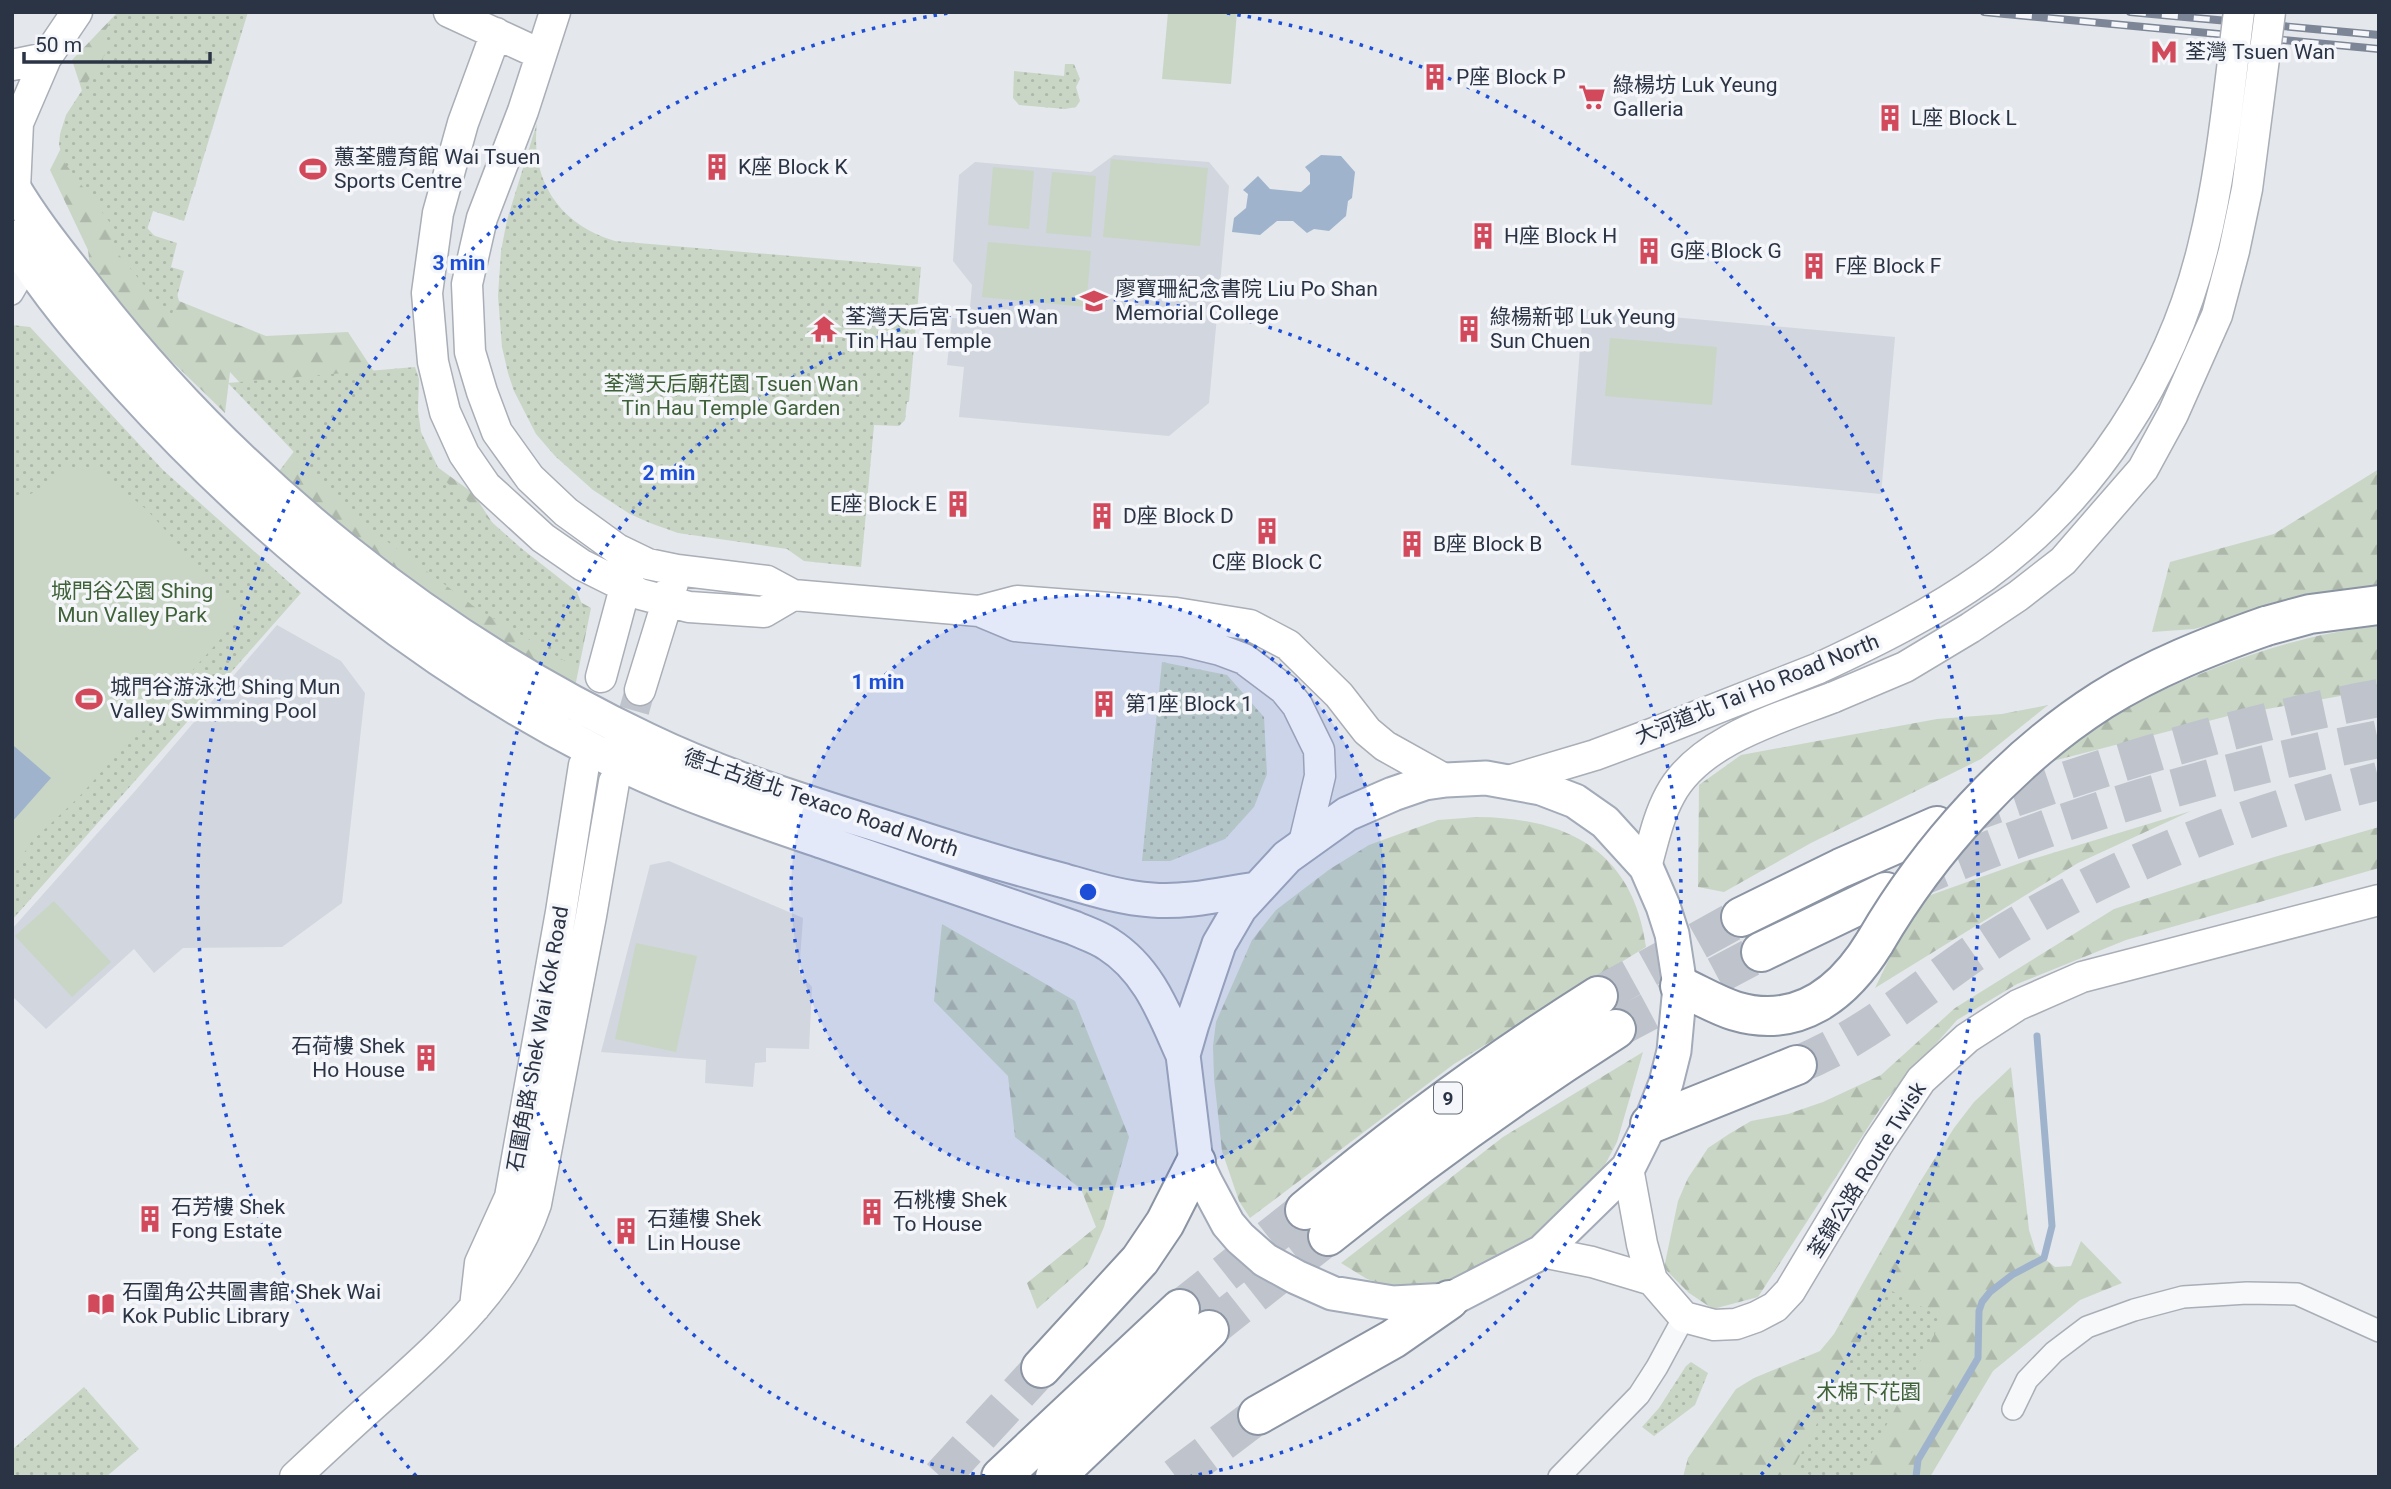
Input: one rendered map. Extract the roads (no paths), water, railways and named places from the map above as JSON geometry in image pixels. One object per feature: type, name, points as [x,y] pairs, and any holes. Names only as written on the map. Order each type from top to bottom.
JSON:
[{"type":"highway","points":[[1680,986],[1735,1011],[1765,1016],[1787,1015],[1819,1001],[1840,988],[1862,962],[1925,867],[2003,780],[2045,741],[2103,699],[2140,678],[2209,646],[2266,626],[2311,614],[2379,605]]},
{"type":"highway","points":[[1741,918],[1842,868],[1937,826]]},
{"type":"highway","points":[[1760,952],[1886,892]]},
{"type":"highway","name":"9","points":[[1598,996],[1450,1096],[1372,1154],[1317,1223],[1399,1179],[1480,1119],[1616,1029]]},
{"type":"highway","points":[[1650,1124],[1797,1065]]},
{"type":"highway","points":[[1041,1368],[1147,1250],[1165,1223],[1196,1162]]},
{"type":"highway","points":[[1258,1415],[1393,1339],[1450,1300]]},
{"type":"highway","points":[[1000,1477],[1195,1319],[1055,1477]]},
{"type":"main road","points":[[13,187],[19,123],[46,58],[77,12]]},
{"type":"main road","points":[[449,12],[540,54]]},
{"type":"main road","points":[[555,12],[523,111],[482,218],[467,284],[470,352],[497,432],[522,468],[566,512],[598,537],[634,558],[677,570],[767,581],[793,595],[979,611],[1015,626],[1195,644],[1244,659],[1284,689],[1297,705],[1320,750],[1320,776],[1304,843]]},
{"type":"main road","name":"大河道北 Tai Ho Road North","points":[[1508,781],[1642,738],[1819,668],[1914,621],[1986,575],[2035,534],[2069,500],[2121,433],[2140,403],[2185,308],[2200,259],[2212,204],[2239,12]]},
{"type":"main road","name":"大河道北 Tai Ho Road North","points":[[1646,867],[1663,809],[1671,792],[1692,765],[1719,747],[1760,726],[1905,667],[1970,628],[2063,561],[2143,469],[2173,414],[2217,315],[2247,189],[2270,12]]},
{"type":"main road","points":[[496,33],[463,123],[438,213],[427,293],[433,362],[445,412],[464,454],[486,486],[542,538],[582,565],[625,587],[667,603],[705,609],[764,612],[793,595]]},
{"type":"main road","points":[[12,65],[46,58]]},
{"type":"main road","name":"德士古道北 Texaco Road North","points":[[13,187],[66,262],[133,346],[221,439],[275,490],[346,551],[408,598],[559,696],[708,768],[793,798],[1003,864],[1121,896],[1156,901],[1201,898],[1256,889]]},
{"type":"main road","name":"德士古道北 Texaco Road North","points":[[20,250],[92,346],[201,462],[293,548],[419,643],[543,723],[628,767],[780,827],[1074,928],[1107,943],[1134,963],[1152,987],[1183,1055]]},
{"type":"main road","points":[[601,677],[634,558]]},
{"type":"main road","points":[[640,690],[677,570]]},
{"type":"main road","points":[[979,611],[1017,601],[1176,613],[1250,625],[1288,645],[1339,695],[1367,731],[1385,746],[1446,780]]},
{"type":"main road","name":"石圍角路 Shek Wai Kok Road","points":[[475,1308],[480,1263],[510,1198],[584,765]]},
{"type":"main road","points":[[1486,778],[1541,788],[1575,801],[1605,822],[1646,867],[1672,934],[1680,986],[1674,1051],[1666,1083],[1650,1124],[1628,1168],[1542,1252],[1450,1300],[1393,1303],[1332,1293],[1265,1260],[1228,1224],[1196,1162],[1183,1055],[1207,974],[1219,944],[1240,908],[1256,889],[1287,857],[1347,814],[1425,783],[1486,778]]},
{"type":"main road","name":"石圍角路 Shek Wai Kok Road","points":[[295,1477],[431,1353],[475,1308],[500,1277],[527,1231],[536,1204],[614,782]]},
{"type":"main road","name":"荃錦公路 Route Twisk","points":[[1684,1317],[1714,1325],[1736,1324],[1756,1318],[1775,1307],[1790,1292],[1878,1144],[1921,1080],[1966,1038],[2018,1005],[2082,977],[2379,900]]},
{"type":"main road","points":[[1628,1168],[1642,1244],[1652,1280],[1684,1317]]},
{"type":"main road","points":[[1542,1252],[1592,1262],[1652,1280]]},
{"type":"street","points":[[12,294],[22,277],[20,250]]},
{"type":"street","points":[[2013,1409],[2028,1380],[2054,1352],[2087,1327],[2134,1310],[2183,1297],[2246,1293],[2297,1294],[2379,1331]]},
{"type":"street","points":[[1559,1477],[1639,1395],[1684,1317]]},
{"type":"water","points":[[1321,155],[1341,156],[1355,172],[1352,198],[1348,201],[1346,216],[1329,231],[1314,229],[1307,233],[1293,221],[1277,221],[1260,235],[1232,232],[1234,218],[1246,208],[1248,194],[1243,190],[1258,176],[1270,189],[1301,192],[1310,184],[1310,173],[1305,167]]},
{"type":"water","points":[[14,746],[51,778],[12,822],[12,748]]},
{"type":"waterway","points":[[1916,1477],[1918,1460],[1978,1358],[1979,1311],[1982,1302],[2012,1275],[2044,1258],[2052,1226],[2037,1036]]},
{"type":"tunnel","points":[[622,754],[640,690]]},
{"type":"tunnel","points":[[1960,817],[2167,749],[2272,721],[2379,698]]},
{"type":"tunnel","points":[[1906,883],[2080,817],[2198,781],[2379,739]]},
{"type":"tunnel","points":[[1797,1065],[1874,1024],[1969,956],[2038,913],[2131,866],[2278,809],[2379,781]]},
{"type":"tunnel","points":[[1598,996],[1741,917]]},
{"type":"tunnel","points":[[1616,1029],[1761,952]]},
{"type":"tunnel","points":[[1180,1309],[1305,1210]]},
{"type":"tunnel","points":[[1209,1330],[1328,1236]]},
{"type":"tunnel","points":[[941,1477],[1041,1368]]},
{"type":"tunnel","points":[[1176,1477],[1258,1415]]},
{"type":"railway","points":[[1984,12],[2379,49]]},
{"type":"railway","points":[[2130,12],[2379,35]]},
{"type":"place","name":"荃灣 Tsuen Wan","points":[[2164,52]]},
{"type":"place","name":"P座 Block P","points":[[1435,77]]},
{"type":"place","name":"綠楊坊 Luk Yeung Galleria","points":[[1592,97]]},
{"type":"place","name":"L座 Block L","points":[[1890,118]]},
{"type":"place","name":"K座 Block K","points":[[717,167]]},
{"type":"place","name":"蕙荃體育館 Wai Tsuen Sports Centre","points":[[313,169]]},
{"type":"place","name":"H座 Block H","points":[[1483,236]]},
{"type":"place","name":"G座 Block G","points":[[1649,251]]},
{"type":"place","name":"F座 Block F","points":[[1814,266]]},
{"type":"place","name":"廖寶珊紀念書院 Liu Po Shan Memorial College","points":[[1094,301]]},
{"type":"place","name":"荃灣天后宮 Tsuen Wan Tin Hau Temple","points":[[824,329]]},
{"type":"place","name":"綠楊新邨 Luk Yeung Sun Chuen","points":[[1469,329]]},
{"type":"place","name":"E座 Block E","points":[[958,504]]},
{"type":"place","name":"D座 Block D","points":[[1102,516]]},
{"type":"place","name":"C座 Block C","points":[[1267,531]]},
{"type":"place","name":"B座 Block B","points":[[1412,544]]},
{"type":"place","name":"城門谷游泳池 Shing Mun Valley Swimming Pool","points":[[89,699]]},
{"type":"place","name":"第1座 Block 1","points":[[1104,704]]},
{"type":"place","name":"石荷樓 Shek Ho House","points":[[426,1058]]},
{"type":"place","name":"石桃樓 Shek To House","points":[[872,1212]]},
{"type":"place","name":"石芳樓 Shek Fong Estate","points":[[150,1219]]},
{"type":"place","name":"石蓮樓 Shek Lin House","points":[[626,1231]]},
{"type":"place","name":"石圍角公共圖書館 Shek Wai Kok Public Library","points":[[101,1304]]},
{"type":"park label","name":"荃灣天后廟花園 Tsuen Wan Tin Hau Temple Garden","points":[[731,396]]},
{"type":"park label","name":"城門谷公園 Shing Mun Valley Park","points":[[132,603]]},
{"type":"park label","name":"木棉下花園","points":[[1869,1392]]}]
